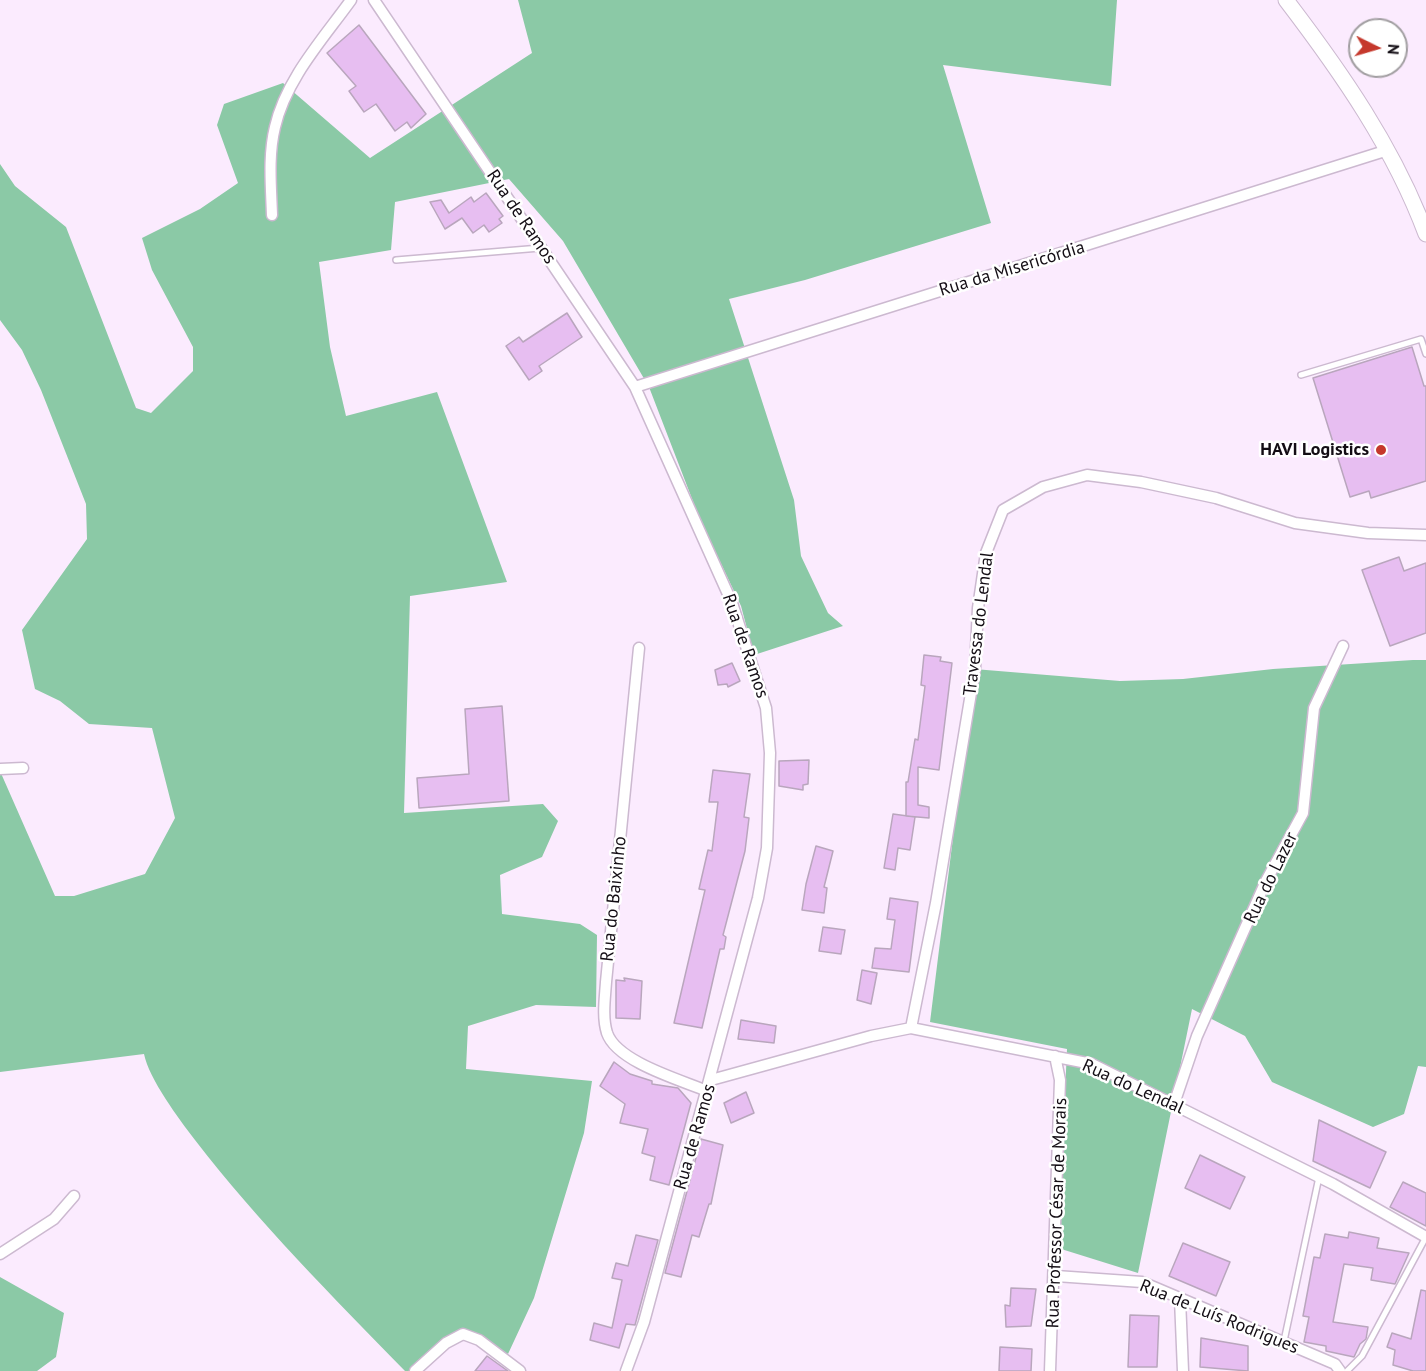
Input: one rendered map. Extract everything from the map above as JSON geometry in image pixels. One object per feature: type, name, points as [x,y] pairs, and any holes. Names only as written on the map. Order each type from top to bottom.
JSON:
[{"type":"street","points":[[272,214],[270,170],[275,126],[291,83],[351,0]]},
{"type":"street","name":"Rua de Ramos","points":[[374,0],[635,387],[732,603],[766,708],[770,753],[767,848],[749,941],[644,1322],[626,1371]]},
{"type":"street","points":[[1286,0],[1329,56],[1388,150],[1426,234]]},
{"type":"street","name":"Rua da Misericórdia","points":[[635,387],[1388,150]]},
{"type":"street","name":"Travessa do Lendal","points":[[911,1028],[936,903],[975,669],[978,608],[986,553],[1003,510],[1044,487],[1087,475],[1141,482],[1216,498],[1295,523],[1368,533],[1426,535]]},
{"type":"street","name":"Rua do Lazer","points":[[1174,1104],[1197,1036],[1266,881],[1303,813],[1314,708],[1343,646]]},
{"type":"street","name":"Rua do Baixinho","points":[[639,648],[604,1010],[608,1034],[618,1050],[635,1060],[709,1085]]},
{"type":"street","points":[[0,769],[23,768]]},
{"type":"street","name":"Rua do Lendal","points":[[709,1085],[861,1039],[911,1028],[1055,1056],[1092,1064],[1174,1104],[1319,1177],[1426,1237]]},
{"type":"street","name":"Rua Professor César de Morais","points":[[1050,1371],[1056,1275],[1060,1080],[1055,1056]]},
{"type":"street","points":[[0,1254],[54,1219],[74,1196]]},
{"type":"street","name":"Rua de Luís Rodrigues","points":[[1056,1275],[1142,1282],[1335,1364],[1340,1371]]},
{"type":"street","points":[[1180,1299],[1183,1371]]},
{"type":"street","points":[[415,1371],[446,1343],[463,1334],[478,1340],[520,1371]]},
{"type":"lane","points":[[396,260],[542,248]]},
{"type":"lane","points":[[1301,375],[1421,339],[1426,354]]},
{"type":"lane","points":[[1284,1343],[1319,1177]]},
{"type":"lane","points":[[1347,1371],[1362,1356],[1426,1237]]},
{"type":"green space","points":[[518,0],[1117,0],[1111,86],[943,65],[991,223],[805,280],[729,299],[794,500],[801,556],[828,613],[843,626],[754,655],[741,606],[699,517],[649,387],[563,241],[509,179],[395,202],[391,250],[319,262],[330,347],[346,416],[437,392],[507,582],[410,596],[404,813],[543,804],[558,821],[542,857],[500,875],[502,914],[580,924],[597,935],[596,1007],[536,1005],[468,1026],[466,1069],[592,1081],[584,1133],[534,1298],[508,1354],[461,1334],[414,1371],[405,1371],[297,1258],[219,1171],[165,1098],[152,1075],[144,1054],[0,1072],[0,771],[55,896],[74,896],[145,874],[175,818],[152,728],[89,724],[60,701],[35,689],[22,630],[87,539],[86,504],[41,390],[22,350],[0,320],[0,164],[15,186],[66,227],[136,408],[151,413],[193,371],[193,347],[152,270],[142,238],[200,209],[238,183],[217,125],[224,104],[283,83],[370,158],[532,53]]},
{"type":"green space","points":[[1426,660],[1426,1067],[1418,1066],[1404,1114],[1373,1127],[1272,1082],[1245,1036],[1192,1009],[1138,1273],[1058,1248],[1067,1049],[930,1022],[974,669],[1120,681],[1183,679],[1273,669]]},
{"type":"green space","points":[[0,1277],[64,1313],[56,1357],[37,1371],[0,1371]]},
{"type":"building","points":[[359,25],[426,114],[411,128],[407,122],[395,131],[376,104],[364,112],[349,91],[356,86],[327,53]]},
{"type":"building","points":[[486,193],[503,216],[499,219],[502,223],[489,232],[484,225],[473,233],[462,218],[445,229],[430,202],[441,200],[449,213],[471,197],[474,202]]},
{"type":"building","points":[[567,313],[582,337],[539,366],[542,371],[529,380],[506,346],[519,337],[523,342]]},
{"type":"building","name":"HAVI Logistics","points":[[1412,347],[1424,386],[1426,386],[1426,481],[1371,498],[1369,491],[1350,497],[1313,378]]},
{"type":"building","points":[[1399,557],[1404,571],[1426,563],[1426,633],[1390,646],[1362,570]]},
{"type":"building","points":[[924,655],[941,657],[940,661],[952,663],[939,770],[918,767],[918,805],[929,807],[929,818],[906,816],[906,782],[908,782],[915,739],[918,740],[925,686],[921,685]]},
{"type":"building","points":[[732,663],[740,681],[728,687],[727,684],[718,685],[715,670]]},
{"type":"building","points":[[502,706],[509,801],[419,808],[417,778],[469,774],[465,709]]},
{"type":"building","points":[[809,760],[808,784],[803,785],[803,790],[779,786],[779,761]]},
{"type":"building","points":[[713,770],[750,774],[744,817],[749,818],[745,851],[723,935],[726,937],[724,949],[720,949],[702,1028],[674,1023],[705,890],[699,889],[708,850],[712,851],[718,802],[709,802]]},
{"type":"building","points":[[893,814],[915,817],[910,850],[898,848],[895,870],[884,868]]},
{"type":"building","points":[[816,846],[833,851],[824,887],[827,888],[824,913],[802,910]]},
{"type":"building","points":[[890,898],[918,902],[909,972],[872,968],[875,948],[891,949],[895,920],[887,919]]},
{"type":"building","points":[[823,927],[845,930],[841,954],[819,951]]},
{"type":"building","points":[[862,970],[877,973],[871,1004],[857,1000]]},
{"type":"building","points":[[624,978],[642,981],[640,1019],[616,1018],[616,980],[625,981]]},
{"type":"building","points":[[741,1020],[776,1026],[774,1043],[738,1039]]},
{"type":"building","points":[[614,1062],[630,1074],[652,1081],[652,1084],[678,1088],[691,1103],[669,1185],[650,1180],[655,1157],[642,1153],[648,1129],[620,1123],[625,1104],[600,1086]]},
{"type":"building","points":[[746,1092],[754,1113],[731,1123],[724,1103]]},
{"type":"building","points":[[1319,1120],[1386,1152],[1370,1188],[1313,1161]]},
{"type":"building","points":[[701,1139],[723,1145],[711,1204],[709,1204],[699,1237],[692,1235],[681,1277],[665,1273]]},
{"type":"building","points":[[1200,1155],[1245,1177],[1230,1209],[1185,1188]]},
{"type":"building","points":[[1403,1182],[1426,1193],[1426,1226],[1390,1207]]},
{"type":"building","points":[[1349,1232],[1379,1238],[1377,1248],[1409,1253],[1395,1284],[1371,1280],[1373,1268],[1344,1264],[1333,1322],[1368,1327],[1366,1339],[1360,1344],[1354,1357],[1326,1351],[1326,1346],[1304,1342],[1309,1317],[1303,1316],[1314,1257],[1320,1258],[1325,1234],[1348,1238]]},
{"type":"building","points":[[636,1235],[658,1240],[635,1325],[626,1324],[619,1348],[590,1340],[594,1323],[612,1328],[622,1280],[612,1278],[616,1263],[628,1266]]},
{"type":"building","points":[[1183,1243],[1230,1262],[1216,1296],[1169,1276]]},
{"type":"building","points":[[1011,1288],[1036,1289],[1031,1326],[1006,1327],[1005,1305],[1010,1306]]},
{"type":"building","points":[[1421,1290],[1426,1291],[1426,1371],[1413,1371],[1393,1365],[1395,1350],[1387,1347],[1392,1333],[1411,1339]]},
{"type":"building","points":[[1130,1315],[1159,1316],[1157,1367],[1128,1367]]},
{"type":"building","points":[[1201,1338],[1248,1346],[1248,1371],[1200,1367]]},
{"type":"building","points":[[1000,1347],[1032,1349],[1031,1371],[999,1371]]},
{"type":"building","points":[[487,1356],[508,1371],[475,1371]]},
{"type":"place","name":"HAVI Logistics","points":[[1381,450]]}]
